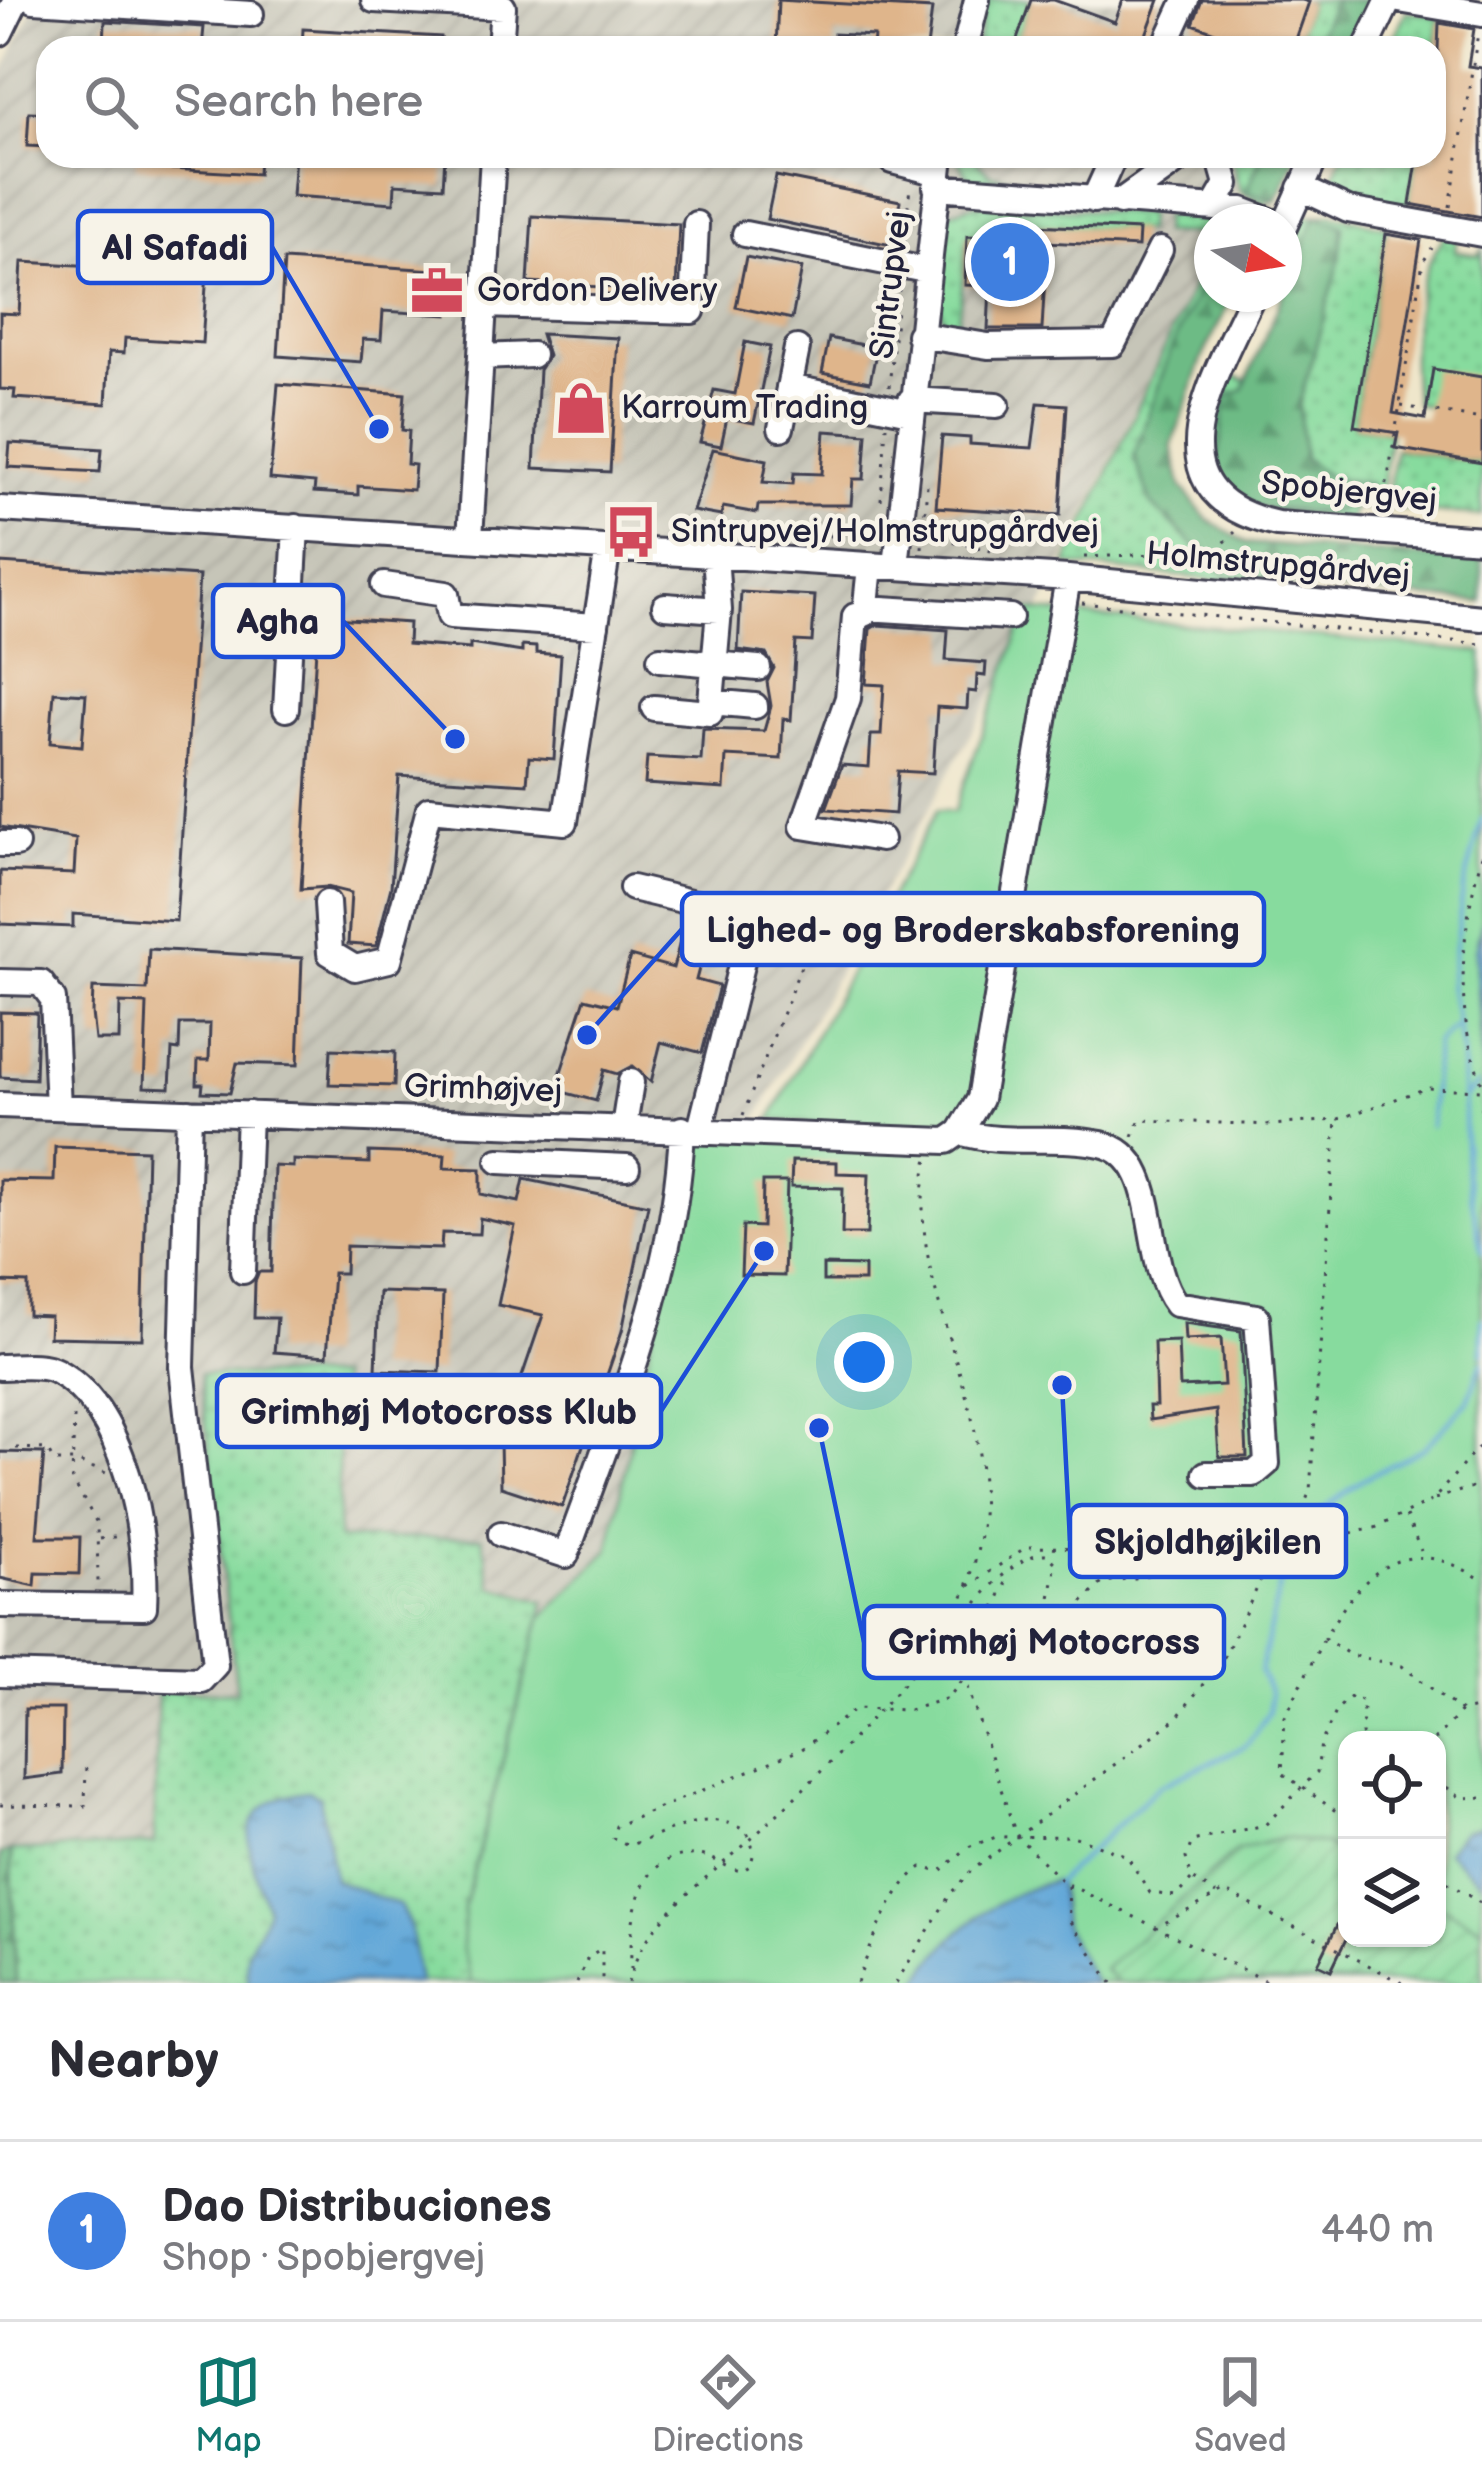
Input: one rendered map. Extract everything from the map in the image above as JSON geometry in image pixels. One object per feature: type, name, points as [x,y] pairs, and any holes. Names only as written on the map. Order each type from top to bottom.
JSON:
[{"type":"street","points":[[0,33],[16,0]]},
{"type":"street","points":[[34,0],[250,14]]},
{"type":"street","points":[[374,0],[502,7],[501,36]]},
{"type":"street","points":[[968,36],[977,0]]},
{"type":"street","points":[[1170,36],[1186,0]]},
{"type":"street","points":[[1372,36],[1389,0]]},
{"type":"street","points":[[1399,0],[1482,14]]},
{"type":"street","points":[[470,538],[492,168]]},
{"type":"street","points":[[924,168],[1094,200],[1194,207]]},
{"type":"street","name":"Sintrupvej","points":[[881,839],[803,826],[848,698],[855,616],[866,614],[879,569],[901,529],[903,407],[919,335],[913,269],[924,168]]},
{"type":"street","points":[[1094,200],[1109,168]]},
{"type":"street","points":[[1120,202],[1167,168]]},
{"type":"street","points":[[1215,204],[1227,184],[1222,168]]},
{"type":"street","points":[[1294,204],[1310,168]]},
{"type":"street","points":[[1301,188],[1348,210],[1482,234]]},
{"type":"street","points":[[484,305],[692,311],[696,224]]},
{"type":"street","points":[[745,234],[913,269]]},
{"type":"street","points":[[919,335],[988,346],[1113,344],[1160,250]]},
{"type":"street","name":"Spobjergvej","points":[[1245,312],[1197,426],[1196,455],[1203,474],[1229,506],[1249,518],[1378,534],[1482,538]]},
{"type":"street","points":[[781,428],[797,348]]},
{"type":"street","points":[[482,357],[532,355]]},
{"type":"street","points":[[789,387],[903,407],[997,405]]},
{"type":"street","name":"Holmstrupgårdvej","points":[[0,509],[1071,579],[1482,617]]},
{"type":"street","points":[[286,709],[296,527]]},
{"type":"street","points":[[327,903],[330,953],[355,968],[389,960],[429,809],[565,822],[608,548]]},
{"type":"street","points":[[654,708],[710,713],[719,610],[715,554]]},
{"type":"street","points":[[1071,579],[980,1099],[960,1132],[999,1142],[1094,1142],[1126,1155],[1142,1180],[1155,1269],[1176,1304],[1196,1310],[1247,1311],[1261,1328],[1267,1463],[1254,1474],[1206,1474]]},
{"type":"street","points":[[384,585],[446,594],[450,616],[596,626]]},
{"type":"street","points":[[665,606],[719,610]]},
{"type":"street","points":[[866,608],[1010,617]]},
{"type":"street","points":[[660,659],[758,668]]},
{"type":"street","points":[[711,702],[755,706]]},
{"type":"street","points":[[501,1534],[566,1556],[643,1340],[675,1219],[691,1130],[753,917],[632,888]]},
{"type":"street","points":[[0,982],[41,983],[53,999],[58,1107]]},
{"type":"street","points":[[624,1127],[631,1082]]},
{"type":"street","name":"Grimhøjvej","points":[[0,1106],[932,1142],[960,1132]]},
{"type":"street","points":[[0,1674],[201,1680],[215,1665],[182,1367],[189,1112]]},
{"type":"street","points":[[243,1270],[249,1114]]},
{"type":"street","points":[[589,1165],[594,1126]]},
{"type":"street","points":[[499,1161],[627,1167]]},
{"type":"street","points":[[0,1367],[52,1368],[88,1403],[124,1464],[144,1533],[144,1606],[0,1605]]},
{"type":"path","points":[[880,509],[903,407],[924,168]]},
{"type":"path","points":[[1378,534],[1399,406],[1482,418]]},
{"type":"path","points":[[1071,579],[1218,549],[1249,518]]},
{"type":"path","points":[[901,529],[1003,554]]},
{"type":"path","points":[[790,541],[879,530],[879,569]]},
{"type":"path","points":[[1071,579],[1482,644]]},
{"type":"path","points":[[1126,1155],[1140,1120],[1271,1125],[1336,1120],[1431,1088],[1476,1089],[1462,982],[1482,855]]},
{"type":"path","points":[[736,1133],[775,1021],[819,920]]},
{"type":"path","points":[[1482,1107],[1482,1184]]},
{"type":"path","points":[[957,1638],[967,1611],[1031,1553],[1052,1557],[1058,1572],[1050,1612],[1065,1620],[1102,1582],[1143,1577],[1179,1559],[1213,1566],[1236,1551],[1260,1565],[1282,1536],[1310,1491],[1336,1120]]},
{"type":"path","points":[[631,1971],[654,1930],[750,1840],[878,1708],[956,1614],[967,1588],[982,1476],[972,1401],[926,1243],[924,1176],[932,1142]]},
{"type":"path","points":[[88,1403],[73,1420],[72,1461],[74,1486],[97,1523],[98,1606]]},
{"type":"path","points":[[1433,1500],[1482,1443]]},
{"type":"path","points":[[16,1448],[47,1449],[54,1461],[72,1461],[102,1474],[124,1464]]},
{"type":"path","points":[[967,1588],[1026,1547],[1124,1547],[1169,1538],[1340,1537],[1482,1484]]},
{"type":"path","points":[[1405,1515],[1421,1554]]},
{"type":"path","points":[[896,1983],[951,1893],[1016,1834],[1175,1719],[1201,1693],[1224,1657],[1282,1536]]},
{"type":"path","points":[[1338,1813],[1282,1773],[1285,1718],[1349,1596],[1387,1567],[1421,1554],[1456,1563],[1482,1580]]},
{"type":"path","points":[[628,1983],[631,1911],[638,1890],[677,1858],[705,1855],[747,1869],[754,1858],[741,1827],[702,1821],[656,1831],[633,1845],[614,1840],[612,1832],[802,1749],[849,1711],[937,1705],[966,1676],[1009,1576]]},
{"type":"path","points":[[956,1614],[966,1676],[1016,1834],[1065,1883],[1270,1983]]},
{"type":"path","points":[[1324,1638],[1350,1654],[1402,1666],[1461,1711]]},
{"type":"path","points":[[1218,1895],[1192,1879],[1186,1858],[1192,1841],[1265,1825],[1297,1787],[1318,1772],[1321,1743],[1338,1708],[1353,1695],[1363,1702],[1361,1731]]},
{"type":"path","points":[[1442,1731],[1461,1711],[1482,1707]]},
{"type":"path","points":[[0,1805],[85,1806],[86,1764]]},
{"type":"path","points":[[1446,1787],[1461,1798],[1482,1797]]},
{"type":"path","points":[[857,1983],[884,1925],[890,1899],[922,1867],[940,1872],[968,1847],[1016,1834],[1044,1840],[1073,1836],[1127,1856],[1150,1893],[1176,1895],[1192,1879]]},
{"type":"path","points":[[1446,1882],[1482,1904]]},
{"type":"path","points":[[1065,1883],[1070,1920],[1112,1983]]},
{"type":"path","points":[[1154,1928],[1225,1891],[1403,1983]]},
{"type":"path","points":[[578,1983],[588,1958],[602,1948],[602,1983]]},
{"type":"shaded area","points":[[37,0],[1324,0],[1308,36],[36,36],[36,168],[1247,168],[1230,204],[1194,204],[1194,282],[1045,600],[745,1140],[609,1551],[541,1618],[544,1600],[491,1586],[481,1537],[338,1540],[238,1693],[158,1692],[154,1845],[11,1852],[16,1983],[0,1983],[0,78]]},
{"type":"green space","points":[[987,0],[1031,0],[1018,36],[979,36]]},
{"type":"green space","points":[[1302,0],[1334,0],[1318,36],[1297,36],[1309,3]]},
{"type":"green space","points":[[1334,0],[1368,0],[1352,36],[1318,36]]},
{"type":"green space","points":[[1406,11],[1440,17],[1437,36],[1395,36]]},
{"type":"green space","points":[[963,168],[984,168],[1021,180],[968,178]]},
{"type":"green space","points":[[1235,168],[1257,168],[1246,191],[1276,201],[1265,204],[1241,193]]},
{"type":"green space","points":[[1257,168],[1291,168],[1276,201],[1246,191]]},
{"type":"green space","points":[[1337,168],[1416,168],[1408,215],[1326,193]]},
{"type":"green space","points":[[977,204],[1147,214],[1146,231],[994,223],[993,237],[968,236],[957,330],[947,329],[937,299],[945,219],[950,212]]},
{"type":"green space","points":[[1332,214],[1387,227],[1354,426],[1390,432],[1379,509],[1352,508],[1351,519],[1283,513],[1239,500],[1210,469],[1204,445],[1208,418],[1226,372],[1247,381],[1276,312],[1302,312],[1302,217]]},
{"type":"green space","points":[[1163,216],[1194,217],[1194,234],[1162,233]]},
{"type":"green space","points":[[1316,216],[1343,225],[1340,260],[1299,405],[1304,458],[1330,478],[1369,483],[1376,500],[1326,513],[1256,508],[1216,474],[1226,397],[1243,389],[1275,312],[1302,312],[1302,249]]},
{"type":"green space","points":[[1445,235],[1457,236],[1455,251],[1478,255],[1482,249],[1482,377],[1427,406],[1416,404],[1415,316],[1426,272]]},
{"type":"green space","points":[[1194,284],[1194,300],[1171,349],[1134,456],[1247,583],[1066,565]]},
{"type":"green space","points":[[1194,300],[1194,312],[1224,312],[1202,359],[1172,446],[1181,486],[1207,519],[1247,543],[1482,561],[1482,602],[1248,583],[1227,577],[1151,504],[1134,456],[1171,349]]},
{"type":"green space","points":[[1395,449],[1482,463],[1482,516],[1386,508]]},
{"type":"green space","points":[[1027,610],[1482,652],[1482,1983],[472,1983],[462,1948],[464,1907],[541,1618],[609,1550],[675,1219],[682,1129],[840,1126],[770,1120],[937,810],[954,812]]},
{"type":"green space","points":[[200,1374],[339,1377],[338,1539],[482,1537],[492,1586],[545,1601],[473,1872],[618,1983],[16,1983],[11,1851],[154,1844],[158,1691],[237,1692]]},
{"type":"green space","points":[[1284,1838],[1324,1844],[1338,1851],[1338,1947],[1446,1947],[1446,1909],[1482,1928],[1482,1983],[1118,1983],[1104,1969],[1237,1850]]},
{"type":"green space","points":[[11,1851],[16,1983],[0,1983],[0,1854]]},
{"type":"water","points":[[1482,922],[1482,1067],[1475,952]]},
{"type":"water","points":[[308,1791],[320,1797],[334,1880],[400,1906],[410,1926],[419,1983],[249,1983],[249,1948],[267,1908],[250,1850],[254,1819],[282,1797]]},
{"type":"water","points":[[1482,1826],[1482,1883],[1447,1851],[1463,1831]]},
{"type":"water","points":[[1054,1881],[1059,1887],[1063,1926],[1095,1983],[917,1983],[944,1947],[975,1918],[1012,1896]]},
{"type":"building","points":[[778,0],[932,9],[929,36],[776,36]]},
{"type":"building","points":[[1031,0],[1054,0],[1115,22],[1123,0],[1159,0],[1146,36],[1018,36]]},
{"type":"building","points":[[1202,0],[1309,2],[1297,36],[1226,36],[1193,24]]},
{"type":"building","points":[[105,21],[204,27],[203,36],[104,36]]},
{"type":"building","points":[[1439,23],[1474,29],[1468,66],[1482,68],[1482,217],[1410,204],[1416,168],[1446,168],[1446,36],[1439,36]]},
{"type":"building","points":[[303,29],[424,36],[303,36]]},
{"type":"building","points":[[29,112],[36,112],[36,146],[27,146]]},
{"type":"building","points":[[153,168],[258,168],[258,174]]},
{"type":"building","points":[[294,168],[444,168],[443,187],[395,184],[394,203],[292,196]]},
{"type":"building","points":[[776,176],[900,201],[891,245],[767,219]]},
{"type":"building","points":[[532,216],[679,224],[676,291],[528,283]]},
{"type":"building","points":[[993,223],[1139,230],[1138,247],[1047,242],[1042,329],[988,329],[990,286],[965,285],[967,236],[993,237]]},
{"type":"building","points":[[1386,234],[1421,240],[1393,413],[1425,419],[1433,369],[1482,377],[1482,463],[1395,448],[1398,433],[1354,426]]},
{"type":"building","points":[[746,257],[802,268],[792,319],[736,307]]},
{"type":"building","points":[[284,260],[449,271],[455,306],[447,305],[447,315],[383,311],[381,340],[363,339],[361,362],[278,356]]},
{"type":"building","points":[[22,262],[207,272],[202,343],[125,338],[124,353],[109,352],[106,404],[14,398],[15,390],[0,389],[0,313],[19,314]]},
{"type":"building","points":[[541,334],[618,338],[610,472],[534,468],[539,370],[548,356]]},
{"type":"building","points":[[829,338],[877,348],[870,382],[822,373]]},
{"type":"building","points":[[745,342],[770,347],[754,423],[727,418],[721,446],[700,442],[714,390],[735,394]]},
{"type":"building","points":[[278,384],[405,394],[402,430],[409,431],[407,464],[415,465],[413,490],[358,486],[358,495],[314,492],[315,483],[270,479]]},
{"type":"building","points":[[1038,403],[1067,405],[1060,515],[936,507],[942,436],[970,438],[970,444],[1032,448]]},
{"type":"building","points":[[825,431],[867,434],[864,479],[853,479],[851,505],[758,505],[757,513],[723,507],[721,516],[693,511],[713,449],[767,460],[763,482],[793,484],[794,473],[822,474]]},
{"type":"building","points":[[10,443],[102,449],[100,472],[8,467]]},
{"type":"building","points":[[0,563],[199,576],[176,921],[73,914],[73,927],[0,924],[0,871],[74,874],[76,839],[0,827]],"holes":[[[54,692],[86,694],[82,746],[50,743]]]},
{"type":"building","points":[[741,592],[815,596],[812,642],[796,641],[791,720],[783,719],[781,759],[726,756],[724,789],[645,784],[647,757],[701,760],[703,729],[764,731],[771,706],[767,682],[774,668],[766,654],[738,650]]},
{"type":"building","points":[[318,617],[409,623],[408,644],[470,649],[470,644],[522,652],[522,646],[536,647],[536,653],[561,655],[554,759],[529,757],[527,784],[399,776],[391,887],[376,946],[348,944],[351,893],[327,887],[301,889]]},
{"type":"building","points":[[877,625],[948,630],[946,660],[986,663],[985,676],[977,675],[976,692],[968,691],[967,709],[937,707],[933,773],[898,771],[895,814],[826,809],[842,765],[869,767],[871,735],[881,735],[884,685],[866,684],[870,629]]},
{"type":"building","points":[[686,919],[710,926],[696,980],[719,986],[702,1053],[661,1042],[651,1082],[632,1066],[617,1074],[604,1070],[596,1101],[555,1090],[585,998],[617,1006],[630,956],[673,968]]},
{"type":"building","points":[[149,949],[302,958],[298,1065],[237,1063],[230,1093],[202,1092],[203,1084],[197,1084],[198,1060],[209,1060],[210,1024],[180,1024],[179,1050],[172,1049],[170,1088],[144,1087],[147,1004],[120,1003],[119,1040],[95,1040],[92,1013],[93,988],[147,990]]},
{"type":"building","points":[[0,1012],[37,1013],[35,1079],[0,1077]]},
{"type":"building","points":[[331,1049],[395,1052],[394,1086],[329,1084]]},
{"type":"building","points":[[55,1147],[147,1150],[142,1339],[49,1337],[50,1316],[28,1315],[28,1283],[0,1282],[0,1180],[54,1181]]},
{"type":"building","points":[[369,1152],[445,1155],[444,1168],[481,1169],[481,1194],[519,1202],[524,1179],[648,1205],[622,1331],[562,1507],[501,1487],[500,1441],[543,1315],[498,1305],[515,1226],[480,1218],[479,1234],[442,1233],[441,1249],[346,1246],[345,1273],[333,1273],[327,1356],[274,1352],[277,1318],[254,1318],[255,1282],[259,1272],[271,1272],[274,1166],[293,1167],[293,1160],[369,1163]]},
{"type":"building","points":[[792,1161],[837,1162],[837,1173],[869,1174],[867,1234],[842,1234],[843,1188],[791,1187]]},
{"type":"building","points":[[763,1182],[787,1182],[784,1276],[741,1275],[743,1226],[762,1227]]},
{"type":"building","points":[[823,1265],[864,1266],[864,1281],[823,1281]]},
{"type":"building","points":[[379,1292],[443,1294],[440,1372],[376,1370]]},
{"type":"building","points":[[1184,1323],[1241,1331],[1247,1457],[1219,1457],[1216,1410],[1150,1420],[1149,1406],[1156,1406],[1154,1342],[1178,1341],[1180,1387],[1224,1385],[1221,1338],[1185,1340]]},
{"type":"building","points":[[0,1452],[44,1453],[37,1537],[80,1537],[79,1574],[36,1573],[35,1586],[0,1578]]},
{"type":"building","points":[[25,1709],[63,1709],[62,1774],[24,1779]]},
{"type":"building","points":[[1338,1926],[1338,1947],[1342,1947],[1331,1970],[1318,1964]]},
{"type":"waterway","points":[[1482,819],[1463,890],[1450,983],[1462,1052],[1466,1172],[1482,1251]]},
{"type":"waterway","points":[[1431,1126],[1436,1043],[1454,1027]]},
{"type":"waterway","points":[[1466,1096],[1476,1085]]},
{"type":"waterway","points":[[1482,1319],[1482,1353]]},
{"type":"waterway","points":[[1056,1883],[1159,1786],[1246,1746],[1269,1712],[1270,1693],[1260,1672],[1280,1584],[1306,1521],[1365,1478],[1424,1448],[1468,1401],[1482,1362]]},
{"type":"place","name":"Dao Distribuciones","points":[[1010,262]]},
{"type":"place","name":"Gordon Delivery","points":[[437,291]]},
{"type":"place","name":"Karroum Trading","points":[[581,408]]},
{"type":"place","name":"Al Safadi","points":[[379,429]]},
{"type":"place","name":"Sintrupvej/Holmstrupgårdvej","points":[[631,532]]},
{"type":"place","name":"Agha","points":[[455,739]]},
{"type":"place","name":"Lighed- og Broderskabsforening","points":[[587,1035]]},
{"type":"place","name":"Grimhøj Motocross Klub","points":[[764,1251]]},
{"type":"place","name":"Skjoldhøjkilen","points":[[1062,1385]]},
{"type":"place","name":"Grimhøj Motocross","points":[[819,1428]]}]
